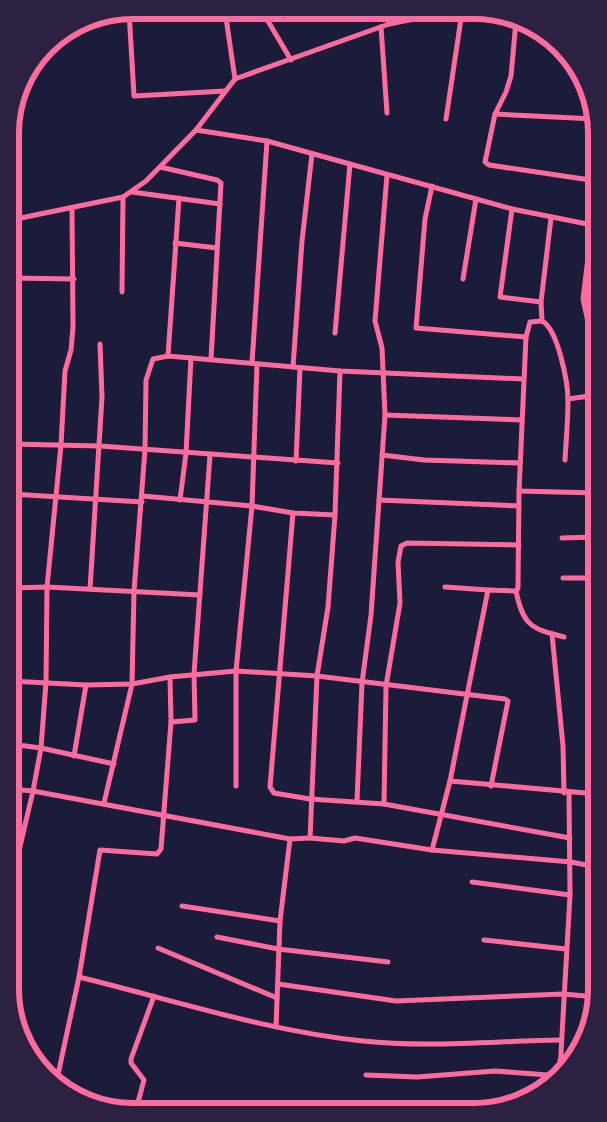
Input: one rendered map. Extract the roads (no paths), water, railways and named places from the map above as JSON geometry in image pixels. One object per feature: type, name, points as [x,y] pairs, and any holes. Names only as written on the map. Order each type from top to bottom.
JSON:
[{"type":"street","points":[[130,19],[134,96],[225,90]]},
{"type":"street","points":[[226,19],[235,79]]},
{"type":"street","points":[[267,19],[291,60]]},
{"type":"street","points":[[389,24],[390,19]]},
{"type":"street","points":[[19,219],[123,198],[160,167],[196,130],[235,79],[389,24],[414,19]]},
{"type":"street","points":[[446,119],[461,19]]},
{"type":"street","points":[[381,27],[387,113]]},
{"type":"street","points":[[515,27],[511,76],[506,92],[495,114],[486,151],[486,162],[489,165],[588,180]]},
{"type":"street","points":[[495,114],[587,119]]},
{"type":"street","points":[[196,130],[267,141],[512,209],[588,224]]},
{"type":"street","points":[[236,786],[236,671],[252,506],[255,364],[267,141]]},
{"type":"street","points":[[293,367],[302,241],[312,154]]},
{"type":"street","points":[[335,334],[350,164]]},
{"type":"street","points":[[160,167],[220,181],[211,359]]},
{"type":"street","points":[[357,801],[362,683],[370,615],[385,414],[382,348],[375,321],[387,175]]},
{"type":"street","points":[[432,186],[425,219],[416,328],[526,337]]},
{"type":"street","points":[[132,192],[220,204]]},
{"type":"street","points":[[122,292],[123,198]]},
{"type":"street","points":[[168,356],[178,198]]},
{"type":"street","points":[[463,279],[476,199]]},
{"type":"street","points":[[19,847],[33,791],[41,748],[46,682],[48,587],[61,445],[65,371],[71,350],[73,327],[72,209]]},
{"type":"street","points":[[512,209],[500,297],[541,302]]},
{"type":"street","points":[[542,321],[541,302],[551,218]]},
{"type":"street","points":[[175,243],[218,248]]},
{"type":"street","points":[[588,268],[583,299],[588,322]]},
{"type":"street","points":[[19,278],[74,279]]},
{"type":"street","points":[[564,637],[527,623],[521,611],[516,591],[518,588],[523,379],[526,337],[530,322],[542,321],[550,327],[556,344],[568,398],[565,460]]},
{"type":"street","points":[[90,589],[102,397],[100,344]]},
{"type":"street","points":[[104,803],[132,684],[134,591],[145,450],[146,380],[149,366],[153,360],[168,356],[340,371],[523,379]]},
{"type":"street","points":[[180,500],[186,453],[191,358]]},
{"type":"street","points":[[296,462],[300,368]]},
{"type":"street","points":[[310,838],[310,799],[317,676],[328,608],[336,516],[340,371]]},
{"type":"street","points":[[568,398],[588,396]]},
{"type":"street","points":[[385,414],[522,420]]},
{"type":"street","points":[[19,444],[100,446],[296,462],[338,463]]},
{"type":"street","points":[[171,722],[195,720],[194,674],[205,502],[210,455]]},
{"type":"street","points":[[382,455],[424,460],[520,463]]},
{"type":"street","points":[[519,491],[588,493]]},
{"type":"street","points":[[19,494],[96,499],[180,500],[252,506],[292,513],[336,516]]},
{"type":"street","points":[[379,500],[519,506]]},
{"type":"street","points":[[292,513],[270,787],[278,795],[384,804],[441,816],[570,838]]},
{"type":"street","points":[[562,538],[588,537]]},
{"type":"street","points":[[384,804],[386,686],[400,603],[398,562],[401,546],[407,543],[519,545]]},
{"type":"street","points":[[563,578],[588,578]]},
{"type":"street","points":[[19,588],[48,587],[200,595]]},
{"type":"street","points":[[445,587],[516,591]]},
{"type":"street","points":[[432,850],[450,781],[488,590]]},
{"type":"street","points":[[552,634],[564,746],[571,862],[560,1064]]},
{"type":"street","points":[[19,681],[86,685],[132,684],[170,676],[236,671],[317,676],[386,686],[505,699],[508,702],[491,786]]},
{"type":"street","points":[[58,1075],[79,977],[100,850],[157,854],[161,849],[171,722],[170,676]]},
{"type":"street","points":[[74,756],[86,685]]},
{"type":"street","points":[[19,745],[114,764]]},
{"type":"street","points":[[450,781],[588,794]]},
{"type":"street","points":[[19,790],[104,803],[290,839],[310,838],[344,841],[355,838],[432,850],[571,862],[588,865]]},
{"type":"street","points":[[276,1027],[280,921],[290,839]]},
{"type":"street","points":[[472,882],[570,895]]},
{"type":"street","points":[[182,906],[280,921]]},
{"type":"street","points":[[216,937],[278,949],[388,962]]},
{"type":"street","points":[[484,940],[566,949]]},
{"type":"street","points":[[158,948],[278,998]]},
{"type":"street","points":[[79,977],[276,1027],[348,1039],[402,1044],[560,1040]]},
{"type":"street","points":[[278,984],[396,1001],[563,994],[588,996]]},
{"type":"street","points":[[138,1103],[144,1080],[131,1063],[131,1059],[154,996]]},
{"type":"street","points":[[366,1075],[418,1077],[495,1072],[549,1075]]}]
